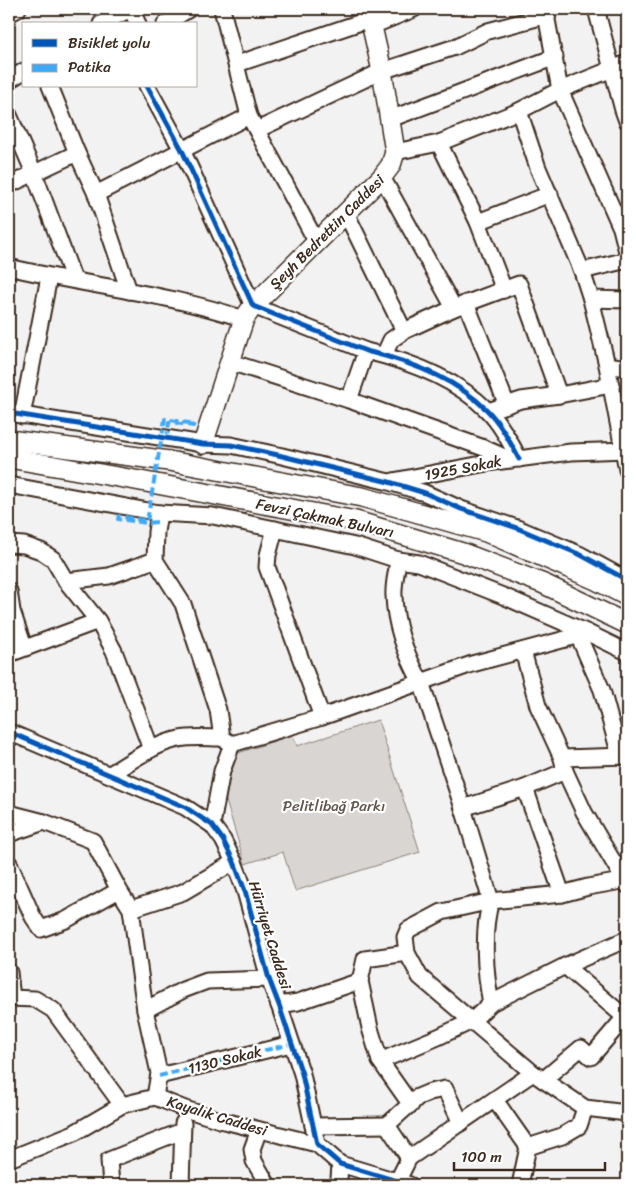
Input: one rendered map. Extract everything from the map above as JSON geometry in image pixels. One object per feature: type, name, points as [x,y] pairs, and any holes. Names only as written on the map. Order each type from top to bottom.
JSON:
[{"type":"main road","points":[[370,18],[382,71],[395,152]]},
{"type":"main road","name":"Şeyh Bedrettin Caddesi","points":[[202,444],[248,312],[316,241],[382,177],[391,165],[395,152]]},
{"type":"main road","name":"Fevzi Çakmak Bulvarı","points":[[9,444],[60,468],[356,521],[463,553],[544,584],[627,624]]},
{"type":"main road","name":"Fevzi Çakmak Bulvarı","points":[[9,444],[169,461],[362,497],[486,532],[596,580],[627,596]]},
{"type":"main road","points":[[9,468],[60,468]]},
{"type":"street","points":[[9,14],[18,9]]},
{"type":"street","points":[[105,22],[130,9],[137,22]]},
{"type":"street","points":[[222,9],[249,116],[316,241]]},
{"type":"street","points":[[237,64],[370,18],[414,9]]},
{"type":"street","points":[[596,9],[627,121]]},
{"type":"street","points":[[167,22],[182,10]]},
{"type":"street","points":[[257,130],[382,71],[454,47],[488,31],[546,12],[560,90],[624,226],[627,252]]},
{"type":"street","points":[[390,119],[555,57]]},
{"type":"street","points":[[395,152],[439,143],[519,111],[560,90],[627,62]]},
{"type":"street","points":[[9,80],[22,73]]},
{"type":"street","points":[[53,88],[77,153],[96,194],[129,291]]},
{"type":"street","points":[[148,88],[182,150],[248,312]]},
{"type":"street","points":[[519,111],[538,168],[582,271],[591,299],[625,450],[627,470]]},
{"type":"street","points":[[9,115],[34,173],[74,280]]},
{"type":"street","points":[[96,194],[249,116]]},
{"type":"street","points":[[439,143],[478,222],[504,290]]},
{"type":"street","points":[[9,185],[77,153]]},
{"type":"street","points":[[382,177],[460,306],[507,405]]},
{"type":"street","points":[[478,222],[550,194]]},
{"type":"street","points":[[346,213],[404,331]]},
{"type":"street","points":[[582,271],[627,260]]},
{"type":"street","points":[[9,267],[49,277],[74,280],[216,310],[248,312],[366,351],[384,355],[427,372],[463,390],[488,411],[505,432],[515,459]]},
{"type":"street","points":[[49,277],[16,415],[202,444],[231,445],[389,482],[425,493],[461,509],[581,555],[627,580]]},
{"type":"street","points":[[384,355],[391,340],[404,331],[460,306],[519,284],[559,395]]},
{"type":"street","points":[[591,299],[627,300]]},
{"type":"street","points":[[349,400],[366,351]]},
{"type":"street","points":[[230,362],[349,400],[515,459]]},
{"type":"street","points":[[607,365],[627,368]]},
{"type":"street","points":[[488,411],[521,400],[611,385]]},
{"type":"street","name":"1925 Sokak","points":[[389,482],[515,459],[571,452],[625,450]]},
{"type":"street","points":[[9,485],[159,513],[213,516],[356,546],[398,560],[419,563],[503,596],[583,634],[627,652]]},
{"type":"street","points":[[159,513],[155,560],[183,604],[227,741],[212,825]]},
{"type":"street","points":[[275,529],[267,567],[322,717]]},
{"type":"street","points":[[9,544],[24,545],[41,551],[53,560],[66,581],[98,621],[114,651],[151,749]]},
{"type":"street","points":[[66,581],[109,576],[155,560]]},
{"type":"street","points":[[398,560],[394,594],[396,622],[412,665],[421,682],[463,808],[491,901],[486,916],[487,984],[491,1003]]},
{"type":"street","points":[[9,591],[10,612],[24,647]]},
{"type":"street","points":[[9,654],[98,621]]},
{"type":"street","points":[[110,774],[151,749],[180,738],[227,741],[322,717],[472,664],[583,634]]},
{"type":"street","points":[[463,808],[525,788],[564,765],[624,756],[583,634]]},
{"type":"street","points":[[523,651],[538,706],[584,812],[626,882],[562,894],[491,901],[442,912],[408,930],[405,937],[407,953],[420,976],[538,1076],[585,1108],[627,1114]]},
{"type":"street","name":"Hürriyet Caddesi","points":[[9,732],[185,807],[212,825],[223,840],[245,891],[269,979],[302,1074],[317,1144]]},
{"type":"street","points":[[525,788],[562,894]]},
{"type":"street","points":[[9,813],[44,822],[93,842],[130,908],[146,1010],[159,1076],[156,1097]]},
{"type":"street","points":[[9,834],[44,822]]},
{"type":"street","points":[[130,908],[183,892],[234,862]]},
{"type":"street","points":[[9,863],[32,917],[41,929],[66,920],[119,890]]},
{"type":"street","points":[[380,1060],[472,1021],[491,1003],[565,966],[627,939]]},
{"type":"street","points":[[407,953],[365,958],[360,981],[370,1028],[380,1060],[412,1105]]},
{"type":"street","points":[[317,1144],[340,1164],[403,1183],[409,1158],[494,1100],[538,1076],[581,1048],[591,1056],[626,1018],[565,966]]},
{"type":"street","points":[[9,972],[10,998],[36,999],[53,1010],[122,1105]]},
{"type":"street","points":[[146,1010],[183,990],[207,981],[269,979]]},
{"type":"street","points":[[279,1005],[298,1002],[360,981]]},
{"type":"street","name":"1130 Sokak","points":[[159,1076],[292,1044]]},
{"type":"street","points":[[313,1126],[387,1125],[412,1105],[418,1097],[445,1089],[461,1123]]},
{"type":"street","name":"Kayalık Caddesi","points":[[9,1159],[74,1133],[122,1105],[156,1097],[185,1109],[317,1144]]},
{"type":"street","points":[[494,1100],[528,1147],[520,1185]]},
{"type":"street","points":[[528,1147],[562,1136],[579,1126],[585,1108]]},
{"type":"street","points":[[181,1185],[182,1131],[185,1109]]},
{"type":"street","points":[[387,1125],[409,1158]]},
{"type":"street","points":[[260,1130],[252,1149],[254,1161],[268,1185]]},
{"type":"street","points":[[110,1185],[108,1160],[182,1131]]},
{"type":"street","points":[[340,1164],[339,1178],[341,1185]]},
{"type":"green space","name":"Pelitlibağ Parkı","points":[[378,720],[420,852],[295,891],[283,852],[245,864],[223,791],[229,762],[238,753],[293,735],[297,746]]},
{"type":"marked path","points":[[157,522],[147,523],[118,519],[119,516],[147,521],[165,419],[194,424],[193,426],[169,422],[167,438]]},
{"type":"marked path","points":[[159,1076],[291,1044]]},
{"type":"cycle path","points":[[148,88],[182,150],[253,306],[366,351],[415,366],[446,380],[475,399],[492,415],[519,459]]},
{"type":"cycle path","points":[[9,413],[203,444],[231,445],[389,482],[425,493],[461,509],[517,528],[581,555],[627,580]]},
{"type":"cycle path","points":[[9,732],[185,807],[212,825],[223,840],[245,891],[269,979],[302,1074],[317,1144],[340,1164],[410,1185]]}]
